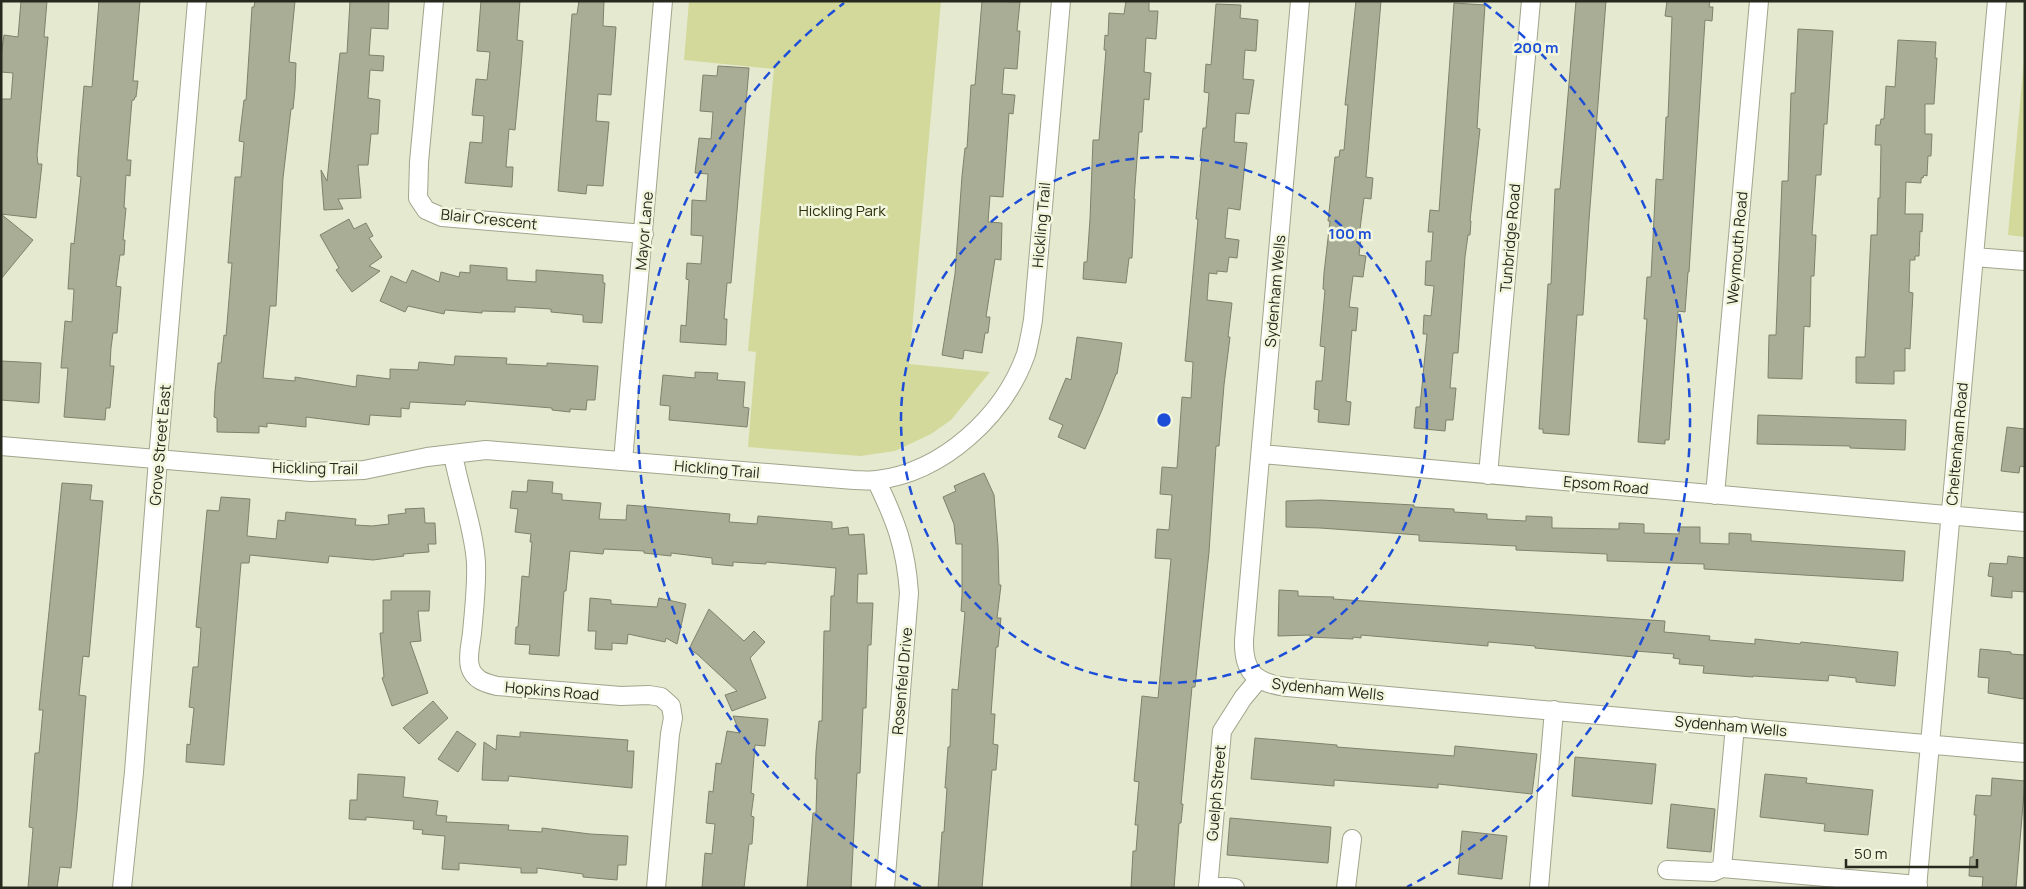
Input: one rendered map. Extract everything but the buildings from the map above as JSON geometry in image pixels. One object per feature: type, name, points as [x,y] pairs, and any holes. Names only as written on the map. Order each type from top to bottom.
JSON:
[{"type":"street","name":"Grove Street East","points":[[122,888],[134,772],[158,458],[197,1]]},
{"type":"street","name":"Blair Crescent","points":[[434,1],[419,162],[418,198],[426,210],[442,217],[644,234]]},
{"type":"street","name":"Mayor Lane","points":[[623,461],[664,1]]},
{"type":"street","name":"Hickling Trail","points":[[1,446],[311,472],[347,471],[486,450],[876,480],[896,476],[923,465],[948,453],[973,433],[994,410],[1012,384],[1026,354],[1033,320],[1061,1]]},
{"type":"street","name":"Sydenham Wells","points":[[1300,1],[1244,654],[1249,670],[1258,680],[1286,688],[1554,710],[2025,753]]},
{"type":"street","name":"Tunbridge Road","points":[[1488,475],[1531,1]]},
{"type":"street","name":"Weymouth Road","points":[[1715,495],[1759,1]]},
{"type":"street","name":"Cheltenham Road","points":[[1918,886],[1997,1]]},
{"type":"street","points":[[1974,257],[2025,261]]},
{"type":"street","name":"Hopkins Road","points":[[452,454],[476,562],[476,584],[469,654],[470,667],[476,677],[485,683],[497,686],[621,696],[649,695],[661,697],[671,706],[673,718],[656,888]]},
{"type":"street","name":"Epsom Road","points":[[1261,454],[2025,522]]},
{"type":"street","name":"Rosenfeld Drive","points":[[876,480],[903,544],[909,593],[885,888]]},
{"type":"street","name":"Guelph Street","points":[[1208,886],[1222,731],[1243,698],[1258,680]]},
{"type":"street","points":[[1539,888],[1554,710]]},
{"type":"street","points":[[1722,868],[1735,726]]},
{"type":"street","points":[[1346,888],[1352,839]]},
{"type":"street","points":[[1667,870],[1713,872],[1722,868],[1918,886]]},
{"type":"street","points":[[1208,886],[1234,888]]},
{"type":"green space","name":"Hickling Park","points":[[689,1],[941,1],[909,364],[990,372],[951,420],[931,434],[895,451],[860,456],[748,447],[756,352],[748,351],[774,69],[684,60]]},
{"type":"green space","points":[[2025,49],[2025,237],[2008,235]]}]
